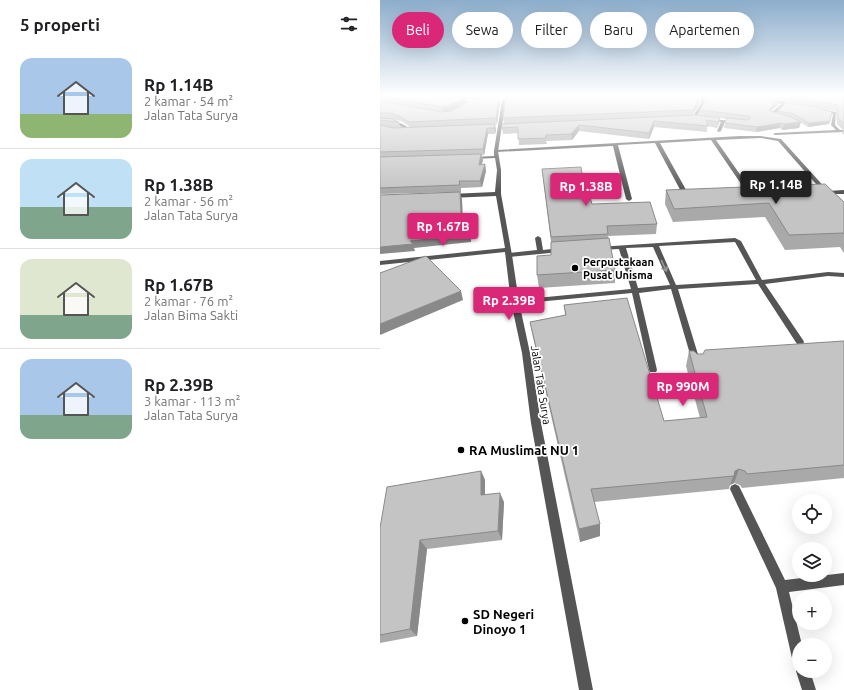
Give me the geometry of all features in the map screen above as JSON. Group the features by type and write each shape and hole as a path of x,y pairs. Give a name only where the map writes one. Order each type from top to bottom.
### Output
{"street":[{"name":"Jalan Tata Surya","path":"500,127 496,154 499,170 498,194 509,252 515,302 526,353 536,423 586,690"},
{"path":"719,131 721,127"},
{"path":"804,128 811,132"},
{"path":"402,130 417,129"},
{"path":"775,134 842,131"},
{"path":"465,158 615,144 760,137 779,140 827,193"},
{"path":"713,139 750,197 759,196"},
{"path":"657,142 686,196 693,199"},
{"path":"615,144 629,199"},
{"path":"819,194 844,192"},
{"path":"444,196 498,194"},
{"path":"538,238 540,251"},
{"path":"594,249 738,241 760,282 800,342"},
{"path":"655,245 674,287 697,365"},
{"path":"622,247 635,291 653,370"},
{"path":"380,263 509,252 571,250"},
{"path":"515,302 674,287 760,282 828,274 844,275"},
{"path":"735,489 782,587 794,638"},
{"path":"782,587 844,579"},
{"path":"805,678 809,690"}],"building":[{"path":"380,127 494,127 487,128 483,149 380,152"},
{"path":"518,127 577,127 571,134 546,135 546,138 518,139"},
{"path":"598,127 651,127 649,133"},
{"path":"481,154 479,165 485,164 480,181 459,181 460,185 380,188 380,157"},
{"path":"581,167 584,185 586,185 592,204 650,202 657,224 607,226 608,234 551,237 542,169"},
{"path":"825,184 844,202 844,233 789,235 769,203 674,209 666,190"},
{"path":"460,192 461,215 470,214 470,235 410,241 413,244 380,247 380,195"},
{"path":"609,238 615,270 537,275 537,256 551,255 551,242"},
{"path":"426,256 461,291 380,324 380,273"},
{"path":"627,298 664,421 707,417 689,351 694,351 697,354 703,354 705,350 844,341 844,465 747,474 745,471 739,469 735,471 734,476 591,489 600,524 579,529 530,322 566,315 564,305"},
{"path":"481,471 481,495 500,493 498,531 420,540 410,629 380,635 380,528 387,487"}],"place":[{"name":"Perpustakaan Pusat Unisma","path":"575,268"},
{"name":"RA Muslimat NU 1","path":"461,450"},
{"name":"SD Negeri Dinoyo 1","path":"465,621"}]}
